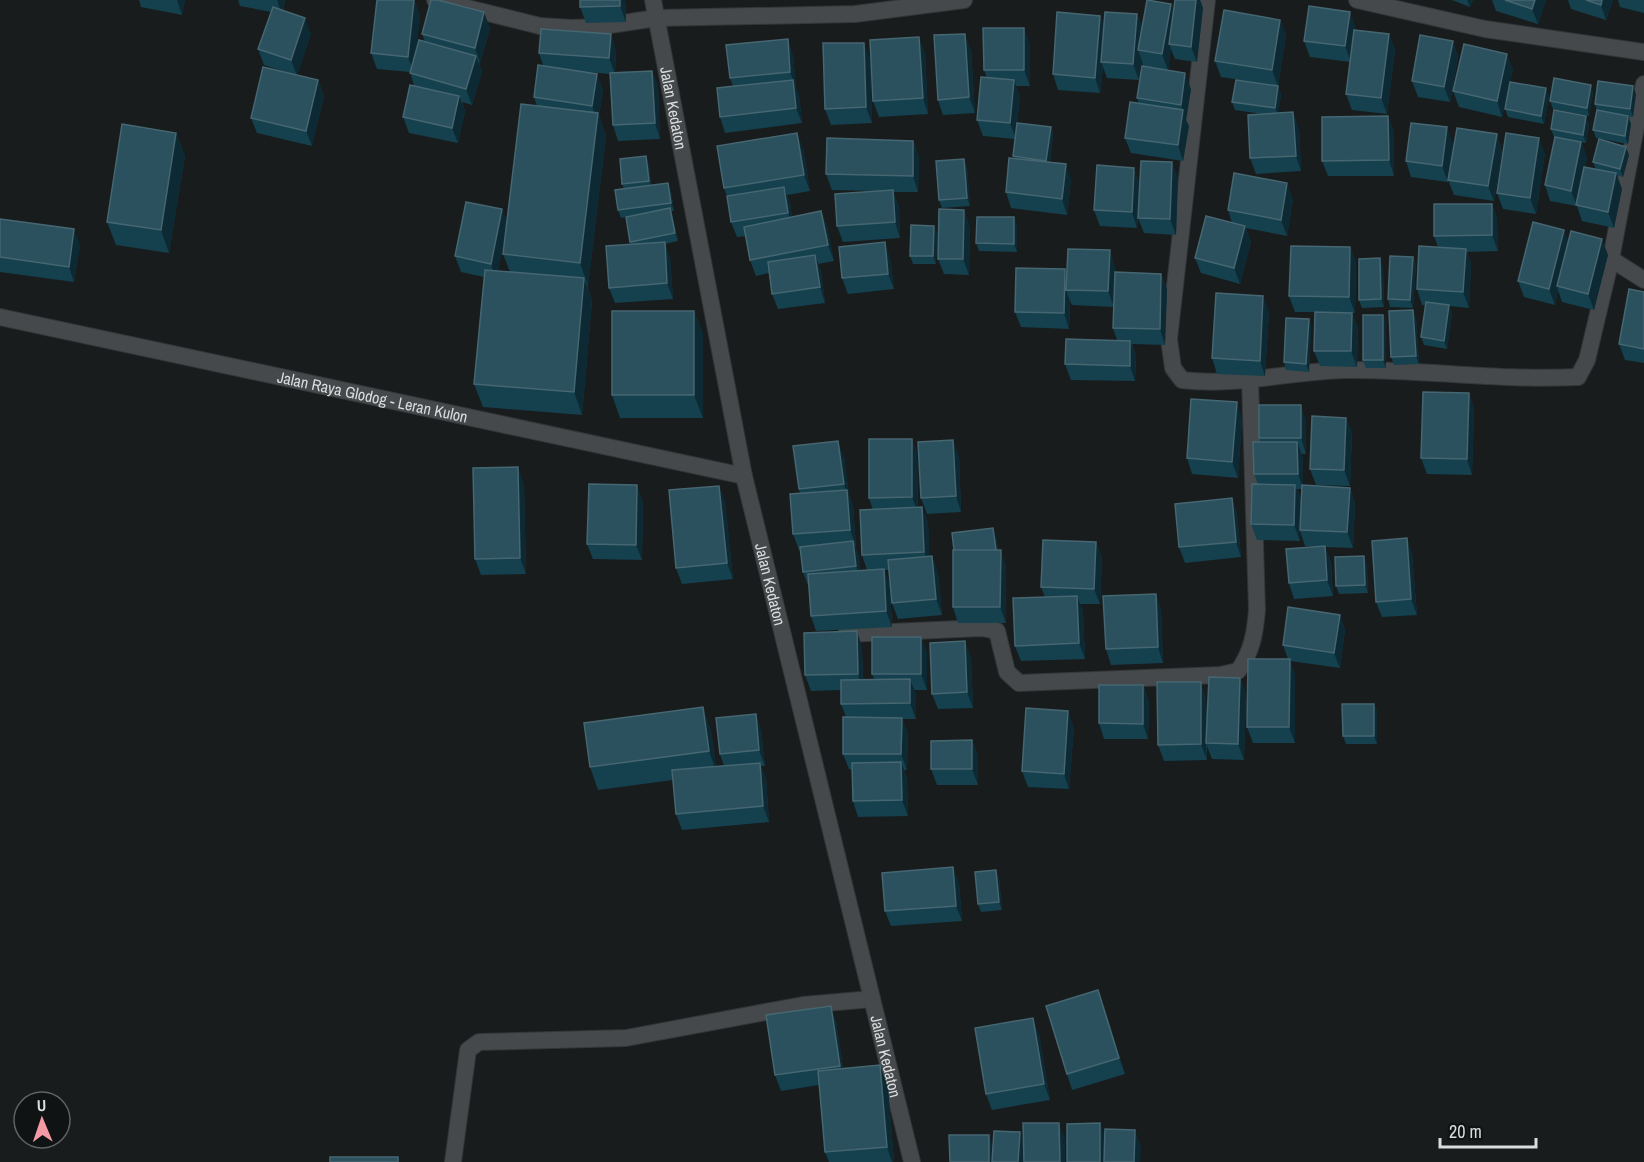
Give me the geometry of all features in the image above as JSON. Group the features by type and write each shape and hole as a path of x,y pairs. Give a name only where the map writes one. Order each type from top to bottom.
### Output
{"street":[{"path":"435,0 540,26 596,27 657,18 855,14 964,0"},
{"name":"Jalan Kedaton","path":"653,0 744,476 912,1162"},
{"path":"1207,0 1169,339 1173,368 1182,380 1210,384 1318,371 1398,370 1530,378 1578,377 1587,360 1611,259 1644,84"},
{"path":"1357,0 1485,29 1644,52"},
{"path":"1611,259 1644,280"},
{"name":"Jalan Raya Glodog - Leran Kulon","path":"0,317 744,476"},
{"path":"846,634 982,628 997,631 1007,672 1019,683 1220,675 1239,671 1248,658 1255,635 1257,610 1250,380"},
{"path":"453,1162 468,1050 479,1042 626,1038 792,1006 872,999"}],"building":[{"path":"377,0 414,0 408,57 371,53"},
{"path":"431,0 484,12 475,48 422,34"},
{"path":"580,0 620,0 620,6 580,7"},
{"path":"1147,0 1171,4 1162,54 1138,50"},
{"path":"1175,0 1196,0 1191,47 1169,44"},
{"path":"1505,0 1535,0 1532,9"},
{"path":"1586,0 1602,0 1601,5"},
{"path":"1309,6 1350,12 1345,46 1304,41"},
{"path":"273,7 305,18 291,60 258,49"},
{"path":"1224,10 1280,20 1272,70 1215,61"},
{"path":"1057,12 1100,16 1095,78 1053,74"},
{"path":"1105,12 1137,14 1133,64 1101,62"},
{"path":"983,28 1024,28 1024,70 984,70"},
{"path":"541,29 611,34 609,58 539,53"},
{"path":"1354,30 1389,34 1381,98 1346,94"},
{"path":"965,34 969,97 938,100 934,35"},
{"path":"1420,35 1453,41 1444,87 1412,81"},
{"path":"919,37 923,98 873,101 870,40"},
{"path":"788,39 790,72 730,78 726,45"},
{"path":"419,40 476,56 466,89 410,73"},
{"path":"823,43 864,43 866,107 825,109"},
{"path":"1464,44 1507,54 1497,101 1453,91"},
{"path":"538,65 597,74 592,106 534,97"},
{"path":"1142,66 1185,73 1181,105 1137,98"},
{"path":"263,67 318,80 306,131 251,118"},
{"path":"652,71 655,123 613,125 610,73"},
{"path":"981,77 1014,80 1010,123 977,120"},
{"path":"1554,78 1591,85 1587,108 1550,101"},
{"path":"793,80 796,108 720,117 717,88"},
{"path":"1236,80 1278,86 1275,108 1232,102"},
{"path":"1598,81 1633,86 1630,109 1595,104"},
{"path":"1510,82 1546,88 1541,116 1505,109"},
{"path":"410,85 459,96 452,128 403,117"},
{"path":"1130,102 1183,110 1178,145 1125,138"},
{"path":"521,104 598,113 580,263 503,254"},
{"path":"1554,110 1586,116 1583,135 1551,129"},
{"path":"1597,110 1628,116 1625,136 1593,130"},
{"path":"1293,112 1296,156 1250,158 1248,115"},
{"path":"1388,116 1389,160 1322,161 1322,117"},
{"path":"1017,123 1051,127 1046,161 1013,156"},
{"path":"1411,123 1447,127 1442,166 1406,161"},
{"path":"122,124 176,133 161,230 107,222"},
{"path":"1457,128 1497,134 1488,186 1448,180"},
{"path":"797,133 804,175 724,188 717,146"},
{"path":"1506,133 1539,138 1530,198 1497,193"},
{"path":"1555,137 1581,142 1571,191 1545,185"},
{"path":"827,138 913,141 913,176 826,174"},
{"path":"1599,139 1626,147 1620,169 1593,162"},
{"path":"646,156 649,181 622,184 620,159"},
{"path":"1009,158 1066,164 1062,199 1006,192"},
{"path":"964,159 967,198 939,200 936,161"},
{"path":"1141,161 1172,162 1170,219 1138,218"},
{"path":"1097,165 1134,168 1132,212 1094,210"},
{"path":"1584,167 1616,173 1608,212 1576,205"},
{"path":"1234,173 1287,183 1281,220 1228,210"},
{"path":"668,183 671,203 618,210 615,190"},
{"path":"784,187 788,213 731,222 727,196"},
{"path":"893,190 895,222 837,226 835,194"},
{"path":"466,202 502,209 491,264 455,256"},
{"path":"1434,204 1492,204 1492,235 1434,236"},
{"path":"670,208 675,233 630,242 626,217"},
{"path":"939,209 964,210 963,259 938,259"},
{"path":"821,211 828,245 750,260 744,227"},
{"path":"1206,216 1245,226 1234,268 1195,258"},
{"path":"977,217 1014,217 1014,244 976,243"},
{"path":"0,219 74,229 69,267 0,257"},
{"path":"1533,222 1564,230 1549,289 1518,281"},
{"path":"911,225 934,226 933,256 910,256"},
{"path":"1571,231 1602,239 1588,294 1557,286"},
{"path":"665,242 667,283 609,288 606,246"},
{"path":"885,242 888,274 842,278 839,247"},
{"path":"1291,246 1350,247 1349,297 1289,296"},
{"path":"1419,246 1466,249 1463,292 1417,289"},
{"path":"1068,249 1110,250 1108,291 1066,290"},
{"path":"815,255 820,287 772,294 768,262"},
{"path":"1390,256 1413,257 1410,300 1388,299"},
{"path":"1380,258 1381,299 1359,300 1359,259"},
{"path":"1016,268 1065,269 1064,313 1015,312"},
{"path":"485,270 584,278 574,392 474,384"},
{"path":"1115,272 1161,274 1160,329 1113,328"},
{"path":"1629,289 1644,292 1644,349 1619,344"},
{"path":"1216,293 1263,296 1260,361 1212,358"},
{"path":"1426,302 1449,305 1444,341 1421,337"},
{"path":"1413,310 1416,356 1391,357 1389,311"},
{"path":"612,311 694,311 694,395 612,395"},
{"path":"1315,312 1352,313 1351,351 1314,351"},
{"path":"1363,315 1383,315 1383,360 1363,360"},
{"path":"1286,318 1309,319 1306,364 1284,362"},
{"path":"1066,339 1130,341 1130,366 1065,364"},
{"path":"1423,392 1469,393 1467,459 1421,458"},
{"path":"1191,399 1237,402 1232,462 1187,458"},
{"path":"1259,405 1301,405 1301,438 1259,438"},
{"path":"1312,416 1346,418 1344,470 1310,469"},
{"path":"869,439 912,439 912,497 869,498"},
{"path":"953,440 956,496 921,498 918,442"},
{"path":"838,441 844,484 799,489 793,446"},
{"path":"1253,442 1297,442 1298,474 1254,474"},
{"path":"518,467 520,558 475,559 473,468"},
{"path":"589,484 637,485 636,545 587,544"},
{"path":"1252,484 1295,485 1294,525 1251,524"},
{"path":"1302,485 1350,488 1347,532 1300,530"},
{"path":"719,486 727,563 676,568 669,490"},
{"path":"847,490 850,530 793,534 790,494"},
{"path":"1232,498 1236,542 1179,547 1175,504"},
{"path":"922,507 924,552 862,555 860,510"},
{"path":"993,528 996,550 954,550 952,533"},
{"path":"1407,538 1411,599 1376,602 1372,541"},
{"path":"1043,540 1096,542 1094,589 1041,587"},
{"path":"853,541 856,566 803,572 800,547"},
{"path":"1325,546 1327,580 1289,583 1286,549"},
{"path":"953,550 1001,550 1000,607 953,607"},
{"path":"932,556 936,599 892,603 888,560"},
{"path":"1364,556 1365,585 1336,586 1335,557"},
{"path":"884,569 886,611 811,616 808,574"},
{"path":"1156,594 1158,647 1106,649 1103,596"},
{"path":"1077,596 1079,643 1015,646 1013,598"},
{"path":"1288,607 1340,615 1334,653 1283,645"},
{"path":"857,631 858,674 805,675 804,633"},
{"path":"872,637 921,637 921,674 872,674"},
{"path":"965,641 967,692 932,694 930,643"},
{"path":"1248,659 1290,659 1289,727 1247,727"},
{"path":"1209,677 1240,678 1238,744 1206,743"},
{"path":"910,679 910,703 841,704 841,680"},
{"path":"1157,682 1201,682 1201,744 1158,745"},
{"path":"1099,685 1143,685 1143,724 1099,723"},
{"path":"1342,704 1374,704 1374,736 1343,736"},
{"path":"703,707 709,751 590,767 584,723"},
{"path":"1026,708 1068,711 1064,774 1022,771"},
{"path":"756,714 759,750 720,754 716,718"},
{"path":"843,717 902,718 901,754 843,754"},
{"path":"972,740 972,769 931,769 931,741"},
{"path":"901,762 902,800 853,801 852,763"},
{"path":"760,763 763,806 676,814 672,770"},
{"path":"953,867 956,906 885,911 882,873"},
{"path":"996,870 999,902 978,904 975,872"},
{"path":"1098,990 1119,1058 1067,1074 1046,1006"},
{"path":"831,1006 840,1066 775,1075 766,1015"},
{"path":"1033,1018 1044,1084 986,1094 975,1028"},
{"path":"880,1065 887,1147 825,1152 818,1071"},
{"path":"1023,1123 1059,1123 1060,1162 1024,1162"},
{"path":"1100,1123 1100,1162 1067,1162 1067,1124"},
{"path":"1105,1129 1135,1130 1134,1162 1104,1162"},
{"path":"994,1131 1020,1132 1018,1162 992,1162"},
{"path":"949,1135 989,1135 989,1162 950,1162"},
{"path":"330,1157 398,1157 398,1162 330,1162"}]}
